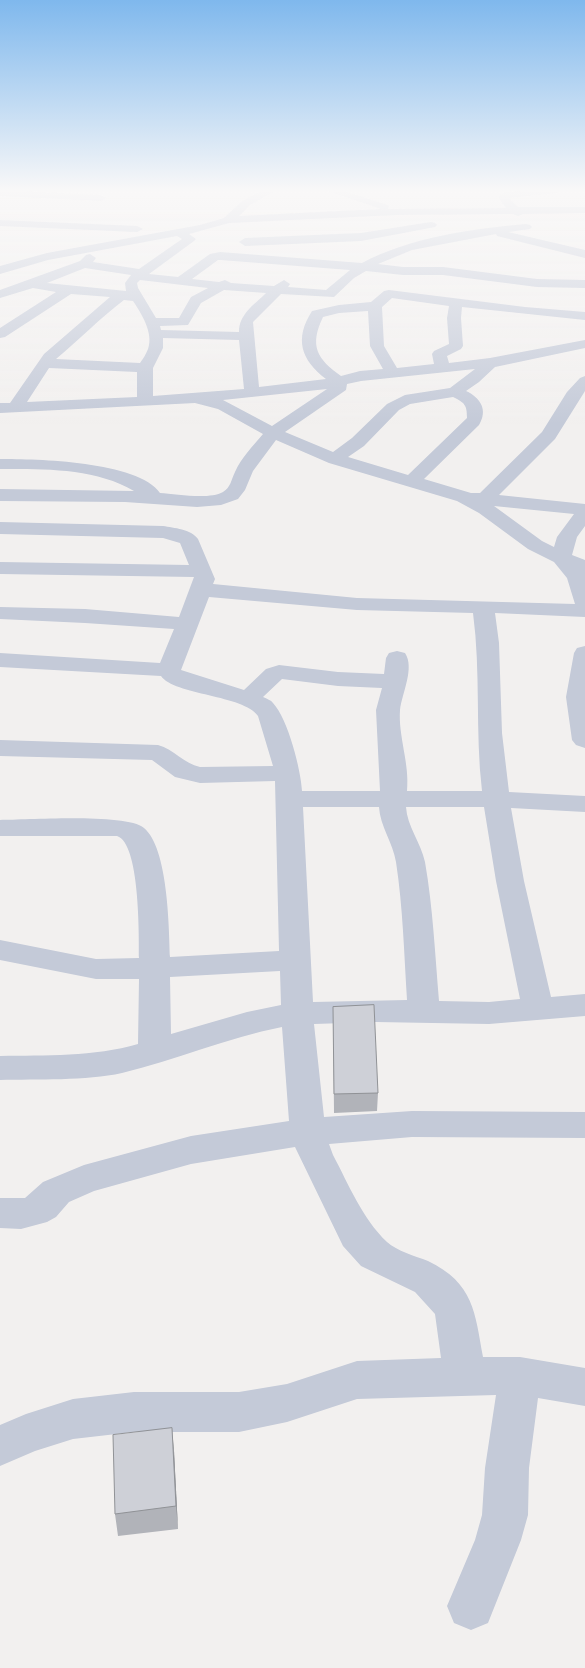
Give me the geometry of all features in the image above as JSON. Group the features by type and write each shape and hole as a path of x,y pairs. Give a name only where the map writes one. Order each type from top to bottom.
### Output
{"street":[{"path":"0,294 74,268"},
{"path":"106,268 221,286 329,294 349,275 364,268"},
{"path":"145,400 145,368 156,348 154,328 130,296 131,283 149,268"},
{"path":"180,281 199,268"},
{"path":"154,328 183,322 196,300 251,268"},
{"path":"252,392 246,322 276,291 305,268"},
{"path":"374,268 403,271 443,271 537,283 585,284"},
{"path":"1,530 13,515 9,495 156,497 198,501 221,499 231,495 239,486 244,471 251,460 273,433 337,391 340,387 339,382 314,361 310,352 309,330 317,314 325,311 375,306 420,271"},
{"path":"406,281 577,297"},
{"path":"32,284 68,290 130,296"},
{"path":"0,334 68,290"},
{"path":"389,294 525,311 585,316"},
{"path":"8,408 47,363 49,357 99,312 130,296"},
{"path":"443,369 439,354 456,346 457,342 454,325 456,302"},
{"path":"375,306 377,346 393,373"},
{"path":"525,311 546,353"},
{"path":"154,328 246,336"},
{"path":"8,408 187,399 252,392 339,382 360,376 490,363 585,344"},
{"path":"47,363 145,368"},
{"path":"335,458 358,442 393,407 404,400 455,392 474,379 490,363"},
{"path":"486,498 549,435 573,395 585,381"},
{"path":"412,481 471,425 475,418 475,406 470,398 455,392"},
{"path":"187,399 223,405 273,433 335,458 464,497 486,509 535,545 585,567"},
{"path":"0,464 57,466 114,475 137,484 156,497"},
{"path":"464,497 583,508 567,537 562,558"},
{"path":"1,530 105,530 175,534 188,539 202,580 188,624 169,670"},
{"path":"562,558 574,570 585,603"},
{"path":"0,568 86,568 147,572 202,580 244,592 355,604 437,608 526,606 585,611"},
{"path":"483,607 488,630 490,749 511,887 538,1009"},
{"path":"0,612 188,624"},
{"path":"585,653 578,697 585,740"},
{"path":"0,660 169,670"},
{"path":"169,670 172,675 183,680 248,699 264,708 270,716 288,773 297,1013 308,1132 315,1155 356,1235 375,1255 429,1280 454,1307 465,1376"},
{"path":"248,699 274,674 279,672 338,679 396,670 388,710 394,786 393,816 410,859 415,895 424,1011"},
{"path":"0,748 158,753 184,772 200,775 288,773"},
{"path":"290,800 497,800 585,804"},
{"path":"0,828 117,828 131,831 139,838 147,863 154,933 154,1052"},
{"path":"0,950 96,969 154,968 295,960"},
{"path":"0,1068 120,1062 247,1023 297,1013 424,1011 489,1013 585,1005"},
{"path":"0,1214 21,1214 34,1211 43,1206 56,1192 84,1179 182,1152 308,1132 412,1124 585,1125"},
{"path":"471,1606 498,1540 505,1515 507,1468 520,1376"},
{"path":"0,1446 26,1434 72,1419 134,1412 239,1412 287,1403 357,1380 409,1377 520,1376 585,1387"}],"building":[{"path":"374,1005 378,1093 334,1094 333,1007"},
{"path":"172,1428 176,1506 115,1514 113,1435"}]}
